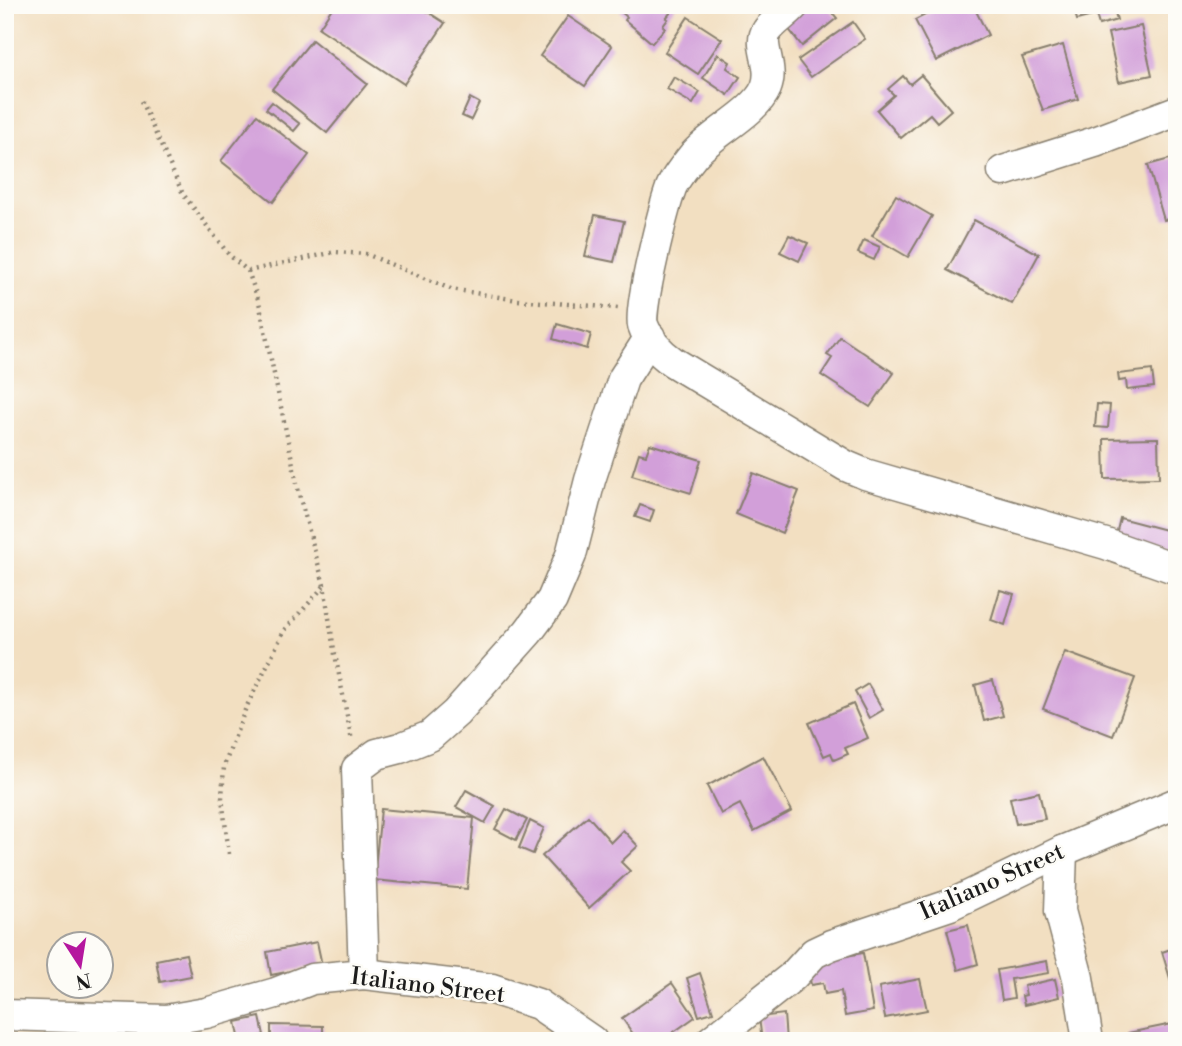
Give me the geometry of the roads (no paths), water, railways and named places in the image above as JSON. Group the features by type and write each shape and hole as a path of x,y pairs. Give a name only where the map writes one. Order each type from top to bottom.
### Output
{"street":[{"path":"364,974 357,769 377,754 430,736 528,632 552,600 571,555 590,480 623,379 647,323 659,232 672,186 693,156 715,134 750,109 766,89 770,68 763,41 767,30 794,5"},
{"path":"1003,171 1095,142 1177,111"},
{"path":"647,323 655,347 663,355 846,466 893,484 1106,544 1177,569"},
{"name":"Italiano Street","path":"711,1041 793,976 814,953 950,905 1062,851 1177,803"},
{"path":"1062,851 1060,911 1078,978 1088,1041"},
{"name":"Italiano Street","path":"5,1015 83,1029 166,1020 206,1013 276,993 312,979 364,974 492,989 538,1004 592,1041"}]}
